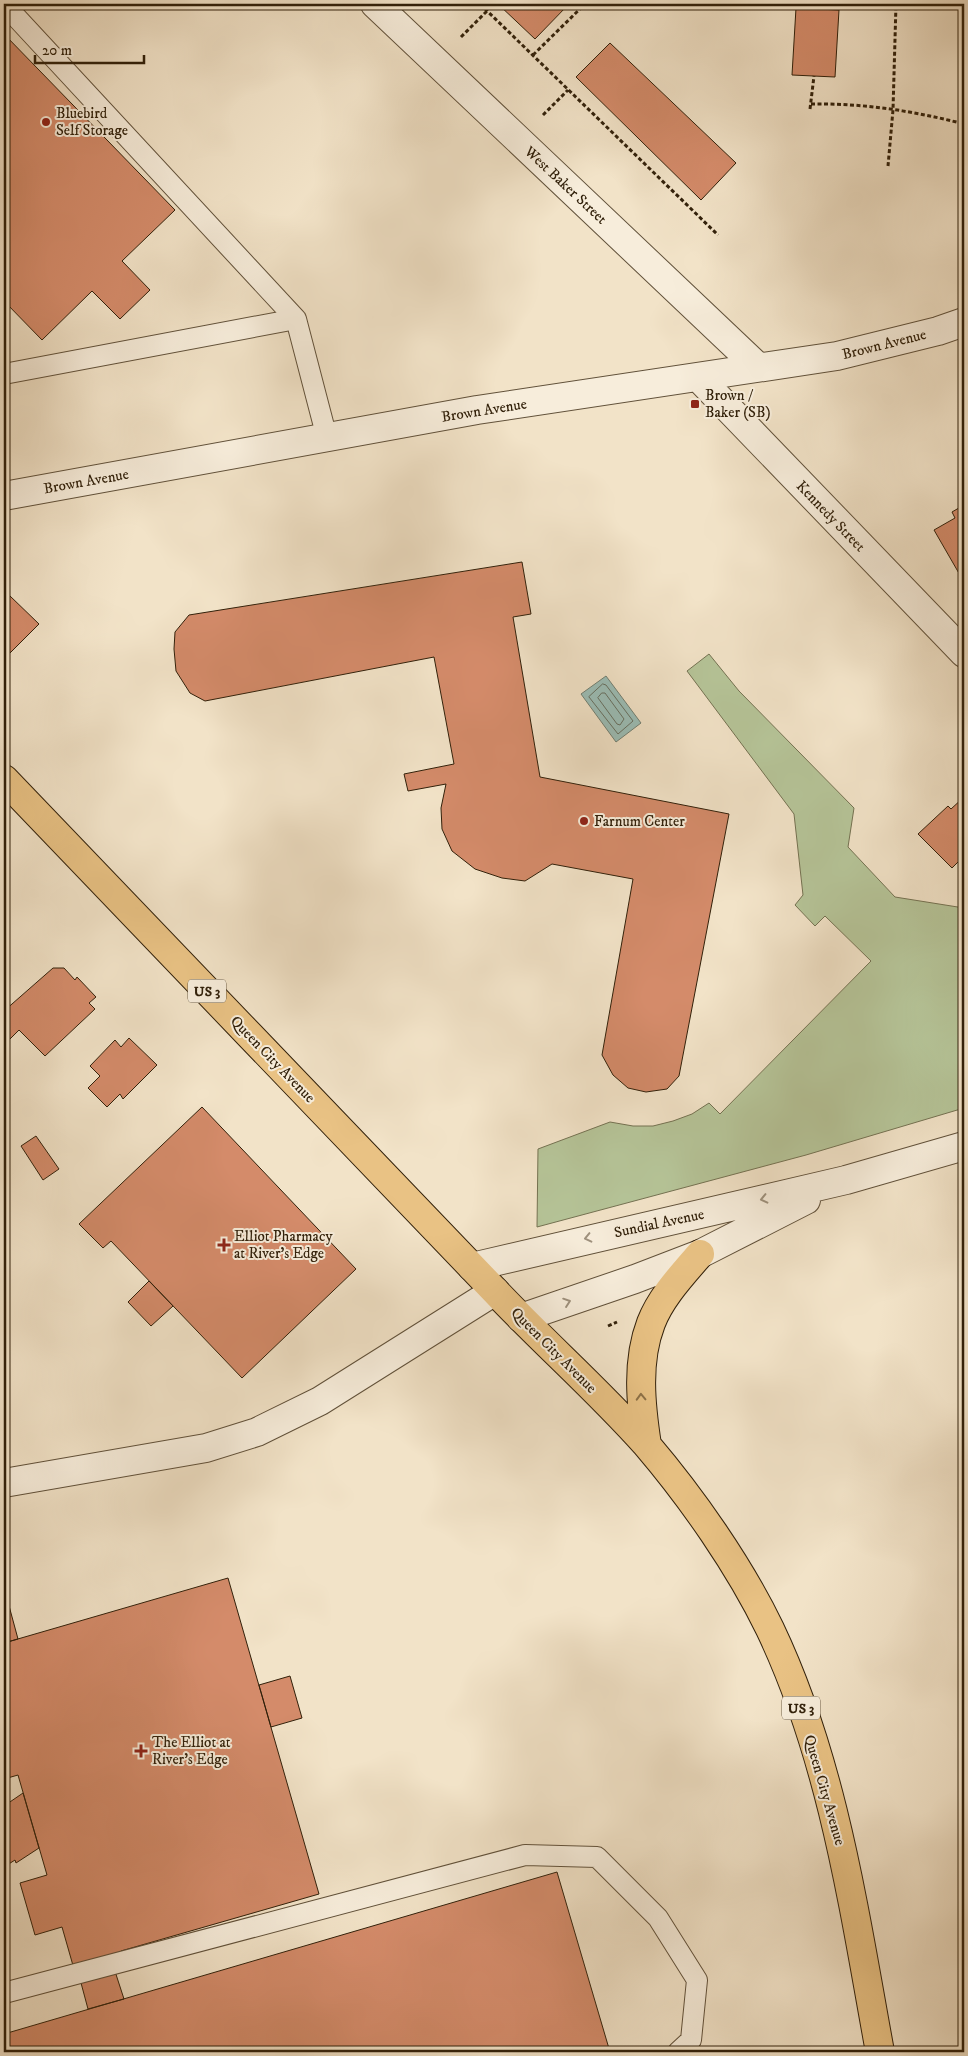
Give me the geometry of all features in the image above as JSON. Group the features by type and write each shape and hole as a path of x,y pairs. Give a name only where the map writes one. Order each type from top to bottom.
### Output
{"main road":[{"name":"Queen City Avenue","path":"4,779 521,1318 597,1393 647,1446 687,1497 732,1563 769,1629 795,1690 820,1765 845,1863 880,2052"},
{"path":"647,1446 640,1396 643,1359 651,1324 677,1281 700,1254"}],"street":[{"name":"West Baker Street","path":"375,4 758,367"},
{"name":"Brown Avenue","path":"4,496 477,410 837,356 938,331 964,322"},
{"name":"Kennedy Street","path":"699,378 964,653"},
{"name":"Sundial Avenue","path":"472,1267 846,1180 964,1146"},
{"name":"Sundial Avenue","path":"521,1318 635,1279 700,1254 846,1180"},
{"path":"4,1483 206,1448 257,1432 320,1401 495,1291"}],"lane":[{"path":"4,4 296,319 327,438"},
{"path":"4,374 296,319"},
{"path":"4,1994 525,1855 597,1856 658,1918 697,1980 691,2040 678,2052"}],"path":[{"path":"480,4 718,235"},
{"path":"533,55 586,4"},
{"path":"817,4 817,9"},
{"path":"888,166 894,110 896,4"},
{"path":"461,37 487,11"},
{"path":"814,76 810,106 915,112 964,124"},
{"path":"544,115 568,90"}],"green space":[{"path":"709,654 739,691 854,808 848,847 895,897 964,908 964,1108 806,1155 537,1227 538,1149 610,1122 633,1126 653,1126 692,1114 709,1103 720,1114 871,961 825,916 815,926 795,905 803,895 794,814 687,671"}],"water":[{"path":"606,676 641,723 616,742 581,694"}],"building":[{"path":"498,4 564,4 567,6 535,39"},
{"path":"796,8 839,10 835,77 792,75"},
{"path":"961,12 964,12 964,79 962,79"},
{"name":"Bluebird Self Storage","path":"4,34 175,210 122,261 150,290 120,319 92,291 42,340 4,301"},
{"path":"610,43 736,163 701,200 576,77"},
{"path":"964,505 964,582 934,530 955,518 952,512"},
{"path":"4,560 9,595 39,624 4,659"},
{"name":"Farnum Center","path":"522,562 531,614 513,617 540,777 729,814 679,1076 667,1089 646,1092 628,1088 613,1075 602,1055 633,879 552,864 525,881 502,878 475,869 452,851 442,829 441,808 446,784 408,791 404,774 454,764 434,657 205,701 190,693 176,671 175,632 189,615"},
{"path":"964,797 964,856 952,868 918,834 948,806 951,809"},
{"path":"53,968 64,968 75,980 77,977 96,997 89,1003 95,1009 45,1056 19,1030 8,1041 4,1037 4,1011"},
{"path":"129,1038 157,1065 123,1099 120,1094 107,1107 88,1088 100,1076 90,1066 115,1040 121,1047"},
{"name":"Elliot Pharmacy at River's Edge","path":"202,1107 356,1269 242,1378 111,1241 103,1248 79,1224"},
{"path":"36,1136 59,1169 43,1180 21,1146"},
{"path":"149,1281 173,1306 151,1326 128,1302"},
{"name":"The Elliot at River's Edge","path":"228,1578 319,1894 121,1951 122,1955 74,1969 62,1927 35,1935 20,1883 47,1875 18,1775 4,1779 4,1643"},
{"path":"4,1592 18,1639 4,1643"},
{"path":"290,1676 302,1718 271,1727 259,1685"},
{"path":"23,1793 39,1848 16,1863 15,1860 4,1867 4,1806"},
{"path":"557,1872 610,2052 4,2052 4,2034"},
{"path":"111,1959 124,1999 88,2009 77,1968"}],"place":[{"name":"Bluebird Self Storage","path":"46,122"},
{"name":"Brown / Baker (SB)","path":"695,404"},
{"name":"Farnum Center","path":"584,821"},
{"name":"Elliot Pharmacy at River's Edge","path":"224,1245"},
{"name":"The Elliot at River's Edge","path":"141,1751"}]}
